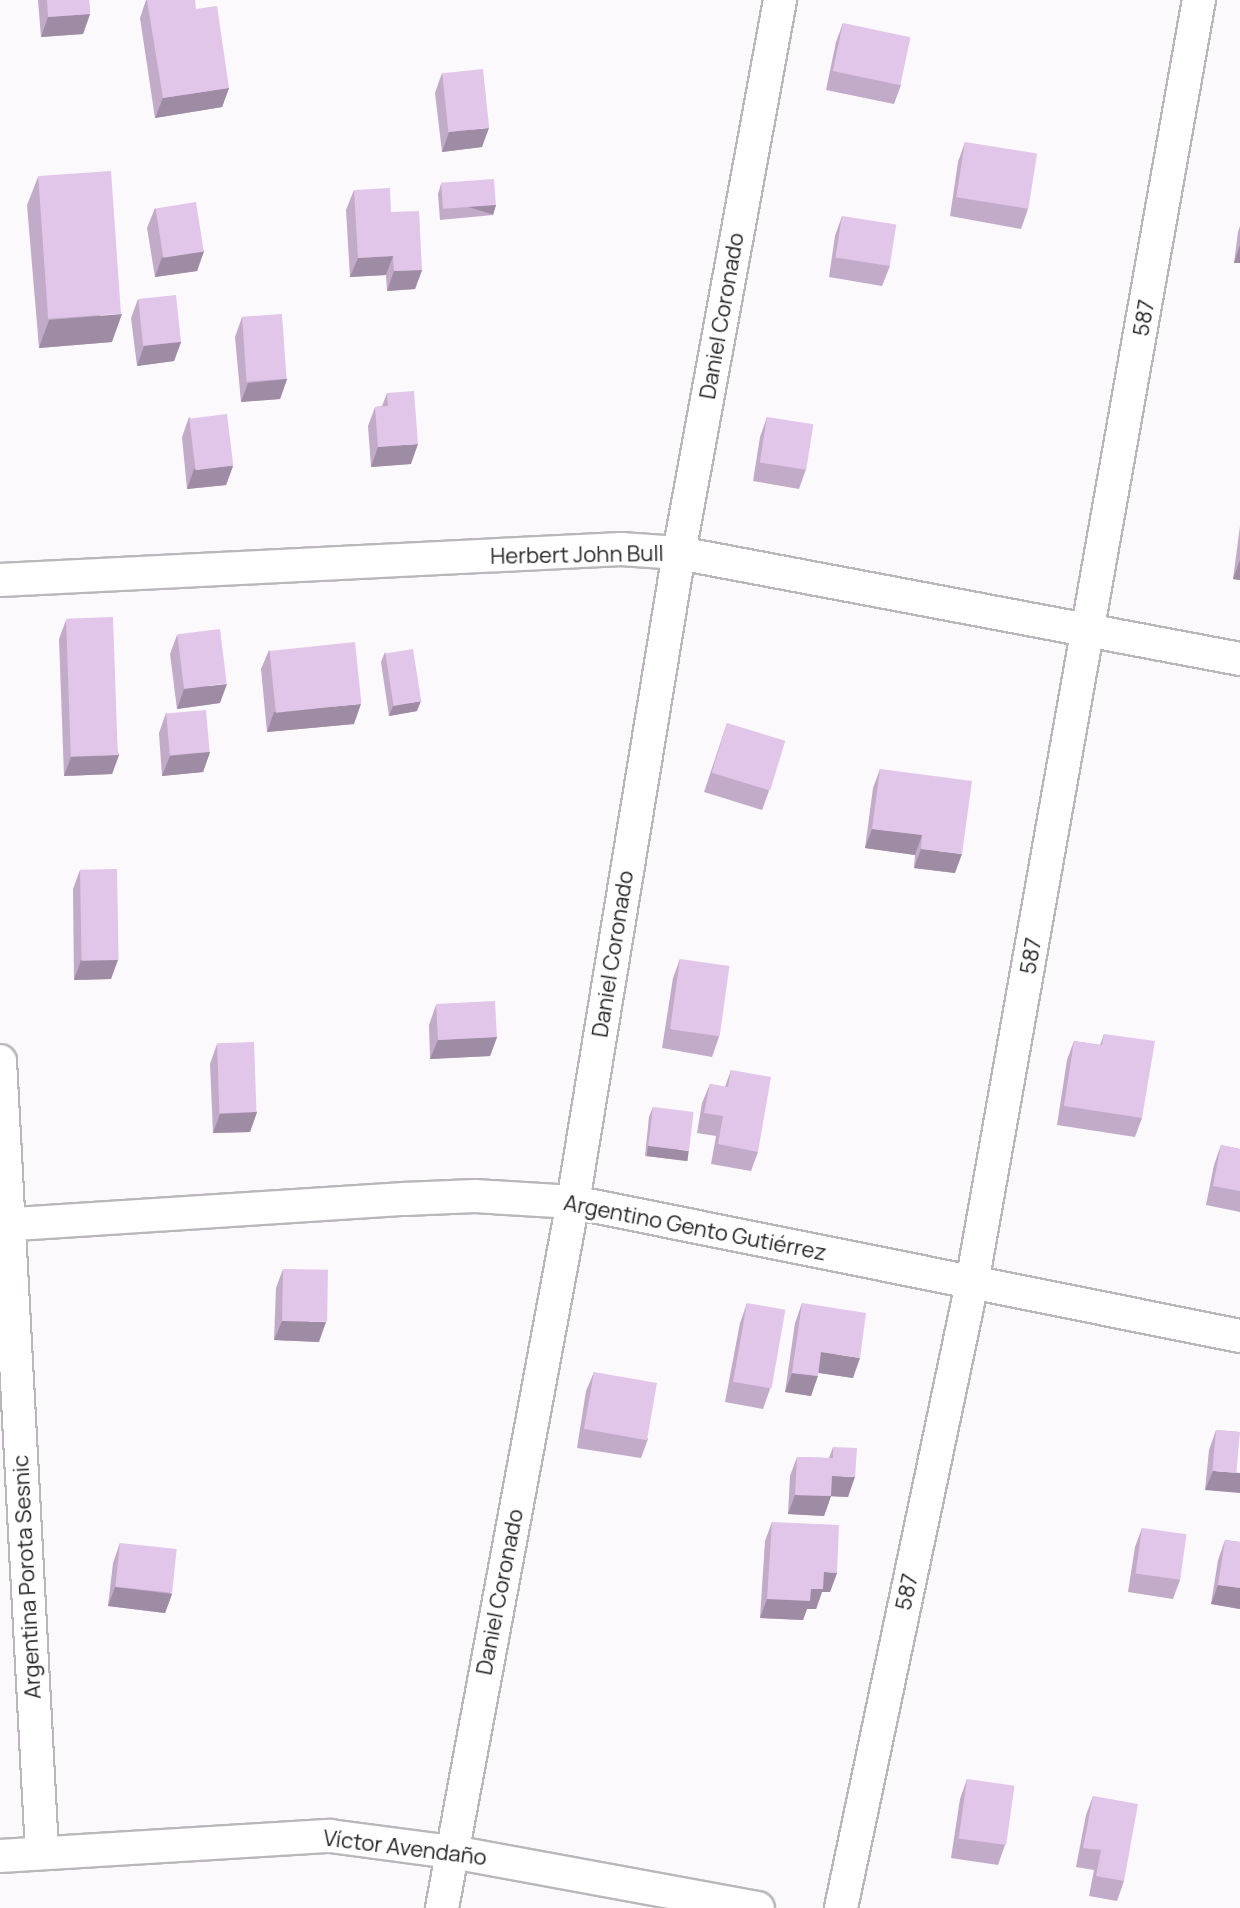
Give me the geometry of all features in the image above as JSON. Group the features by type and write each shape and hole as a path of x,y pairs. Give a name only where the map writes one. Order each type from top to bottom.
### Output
{"street":[{"name":"Daniel Coronado","path":"442,1908 573,1202 679,553 780,0"},
{"name":"587","path":"841,1908 972,1283 1090,631 1199,0"},
{"name":"Herbert John Bull","path":"0,580 621,549 679,553 1240,659"},
{"name":"Argentina Porota Sesnic","path":"0,1061 4,1225 42,1853"},
{"name":"Argentino Gento Gutiérrez","path":"4,1225 432,1197 573,1202 1240,1336"},
{"name":"Víctor Avendaño","path":"0,1856 330,1836 452,1852 758,1908"}],"building":[{"path":"47,0 89,0 90,14 48,17"},
{"path":"147,0 195,0 196,9 217,6 229,88 163,98"},
{"path":"843,23 910,37 900,85 833,71"},
{"path":"483,69 489,128 448,132 442,73"},
{"path":"965,142 1037,153 1028,209 956,197"},
{"path":"111,171 121,314 48,319 38,176"},
{"path":"494,179 496,205 443,209 441,183"},
{"path":"390,188 391,212 419,211 422,270 394,271 393,256 358,258 354,190"},
{"path":"196,202 204,251 163,258 156,208"},
{"path":"842,216 896,225 890,266 835,257"},
{"path":"176,295 181,342 143,346 138,299"},
{"path":"282,314 287,379 247,382 242,317"},
{"path":"414,391 418,444 378,447 375,407 388,406 387,393"},
{"path":"227,414 233,466 196,470 189,419"},
{"path":"767,417 813,424 806,470 760,462"},
{"path":"113,617 118,755 71,757 66,619"},
{"path":"220,629 227,684 184,689 177,634"},
{"path":"355,642 361,704 276,713 269,651"},
{"path":"413,649 421,701 394,706 385,653"},
{"path":"206,710 210,752 170,755 166,713"},
{"path":"727,723 785,741 770,791 712,773"},
{"path":"880,769 972,781 962,854 921,849 922,835 872,829"},
{"path":"117,869 119,960 82,961 80,870"},
{"path":"680,959 730,966 720,1036 670,1029"},
{"path":"495,1001 497,1037 438,1040 436,1004"},
{"path":"1104,1034 1155,1041 1142,1118 1064,1106 1074,1041 1102,1045"},
{"path":"254,1042 256,1112 219,1113 217,1043"},
{"path":"731,1070 771,1077 758,1152 718,1144 723,1116 704,1113 710,1084 728,1087"},
{"path":"653,1107 694,1112 689,1151 648,1146"},
{"path":"1221,1145 1240,1149 1240,1191 1213,1186"},
{"path":"283,1269 328,1270 327,1322 282,1321"},
{"path":"747,1303 785,1310 772,1389 733,1382"},
{"path":"802,1303 866,1313 860,1358 821,1352 818,1376 792,1373"},
{"path":"594,1372 657,1383 647,1440 584,1429"},
{"path":"1216,1430 1240,1432 1236,1473 1212,1471"},
{"path":"833,1447 857,1448 855,1477 832,1476 831,1496 795,1495 797,1457 833,1458"},
{"path":"772,1522 839,1525 837,1573 824,1572 823,1589 811,1589 810,1601 767,1599"},
{"path":"1142,1528 1187,1534 1180,1580 1136,1574"},
{"path":"1225,1540 1240,1542 1240,1588 1218,1585"},
{"path":"120,1543 177,1549 172,1593 115,1587"},
{"path":"967,1779 1015,1786 1006,1845 959,1838"},
{"path":"1093,1796 1138,1804 1124,1881 1096,1876 1101,1850 1083,1848"}]}
